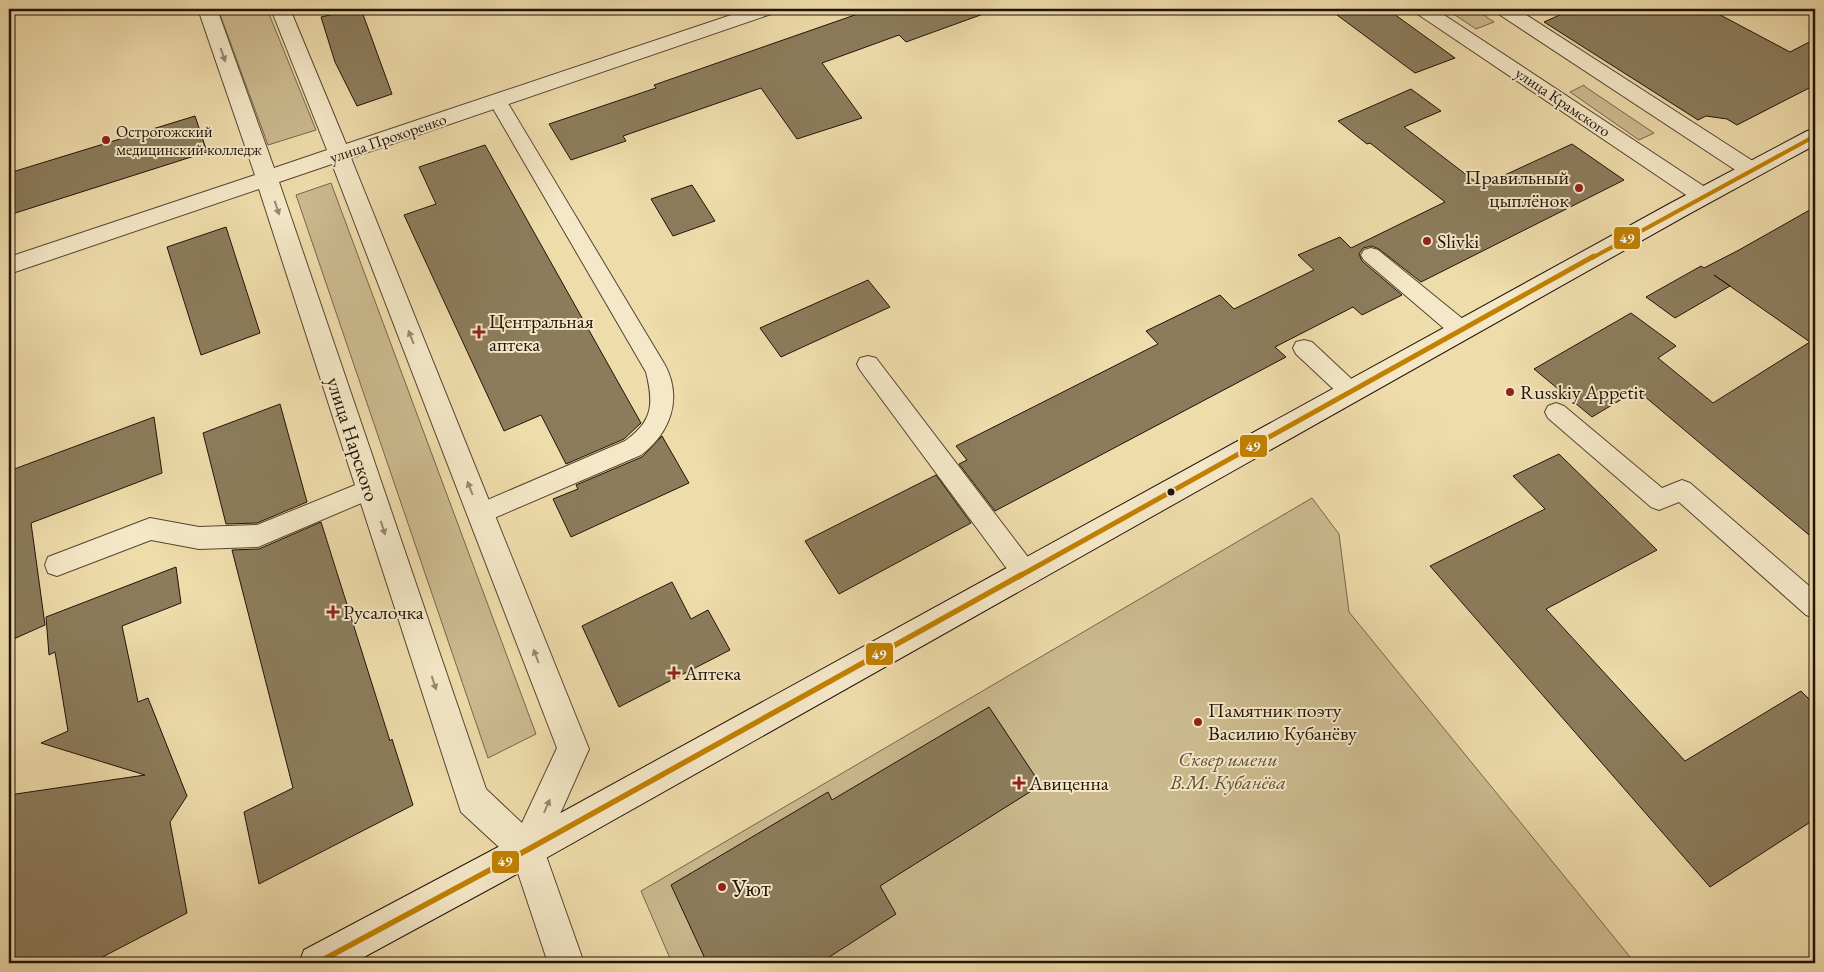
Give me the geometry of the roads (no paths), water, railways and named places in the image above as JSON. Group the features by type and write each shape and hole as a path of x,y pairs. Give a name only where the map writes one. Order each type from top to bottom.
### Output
{"street":[{"name":"улица Нарского","path":"207,9 267,179 473,800 527,850 566,963"},
{"path":"280,9 573,749 527,850"},
{"name":"улица Прохоренко","path":"9,266 767,9"},
{"name":"улица Крамского","path":"1423,9 1703,196"},
{"path":"1504,9 1751,170"},
{"path":"317,963 527,850 1461,330 1815,136"}],"lane":[{"path":"480,514 633,448 646,440 654,430 662,410 663,390 658,371 497,100"},
{"path":"1371,255 1461,330"},
{"path":"1304,348 1351,392"},
{"path":"868,364 1025,573"},
{"path":"1556,412 1659,500 1682,490 1815,606"},
{"path":"57,565 150,529 199,538 258,536 370,489"}],"place":[{"name":"Острогожский медицинский колледж","path":"106,140"},
{"name":"Правильный цыплёнок","path":"1579,188"},
{"name":"Slivki","path":"1427,241"},
{"name":"Центральная аптека","path":"479,332"},
{"name":"Russkiy Appetit","path":"1510,392"},
{"name":"Русалочка","path":"333,612"},
{"name":"Аптека","path":"674,673"},
{"name":"Памятник поэту Василию Кубанёву","path":"1198,722"},
{"name":"Авиценна","path":"1019,783"},
{"name":"Уют","path":"722,887"}],"park label":[{"name":"Сквер имени В.М. Кубанёва","path":"1228,770"}]}
